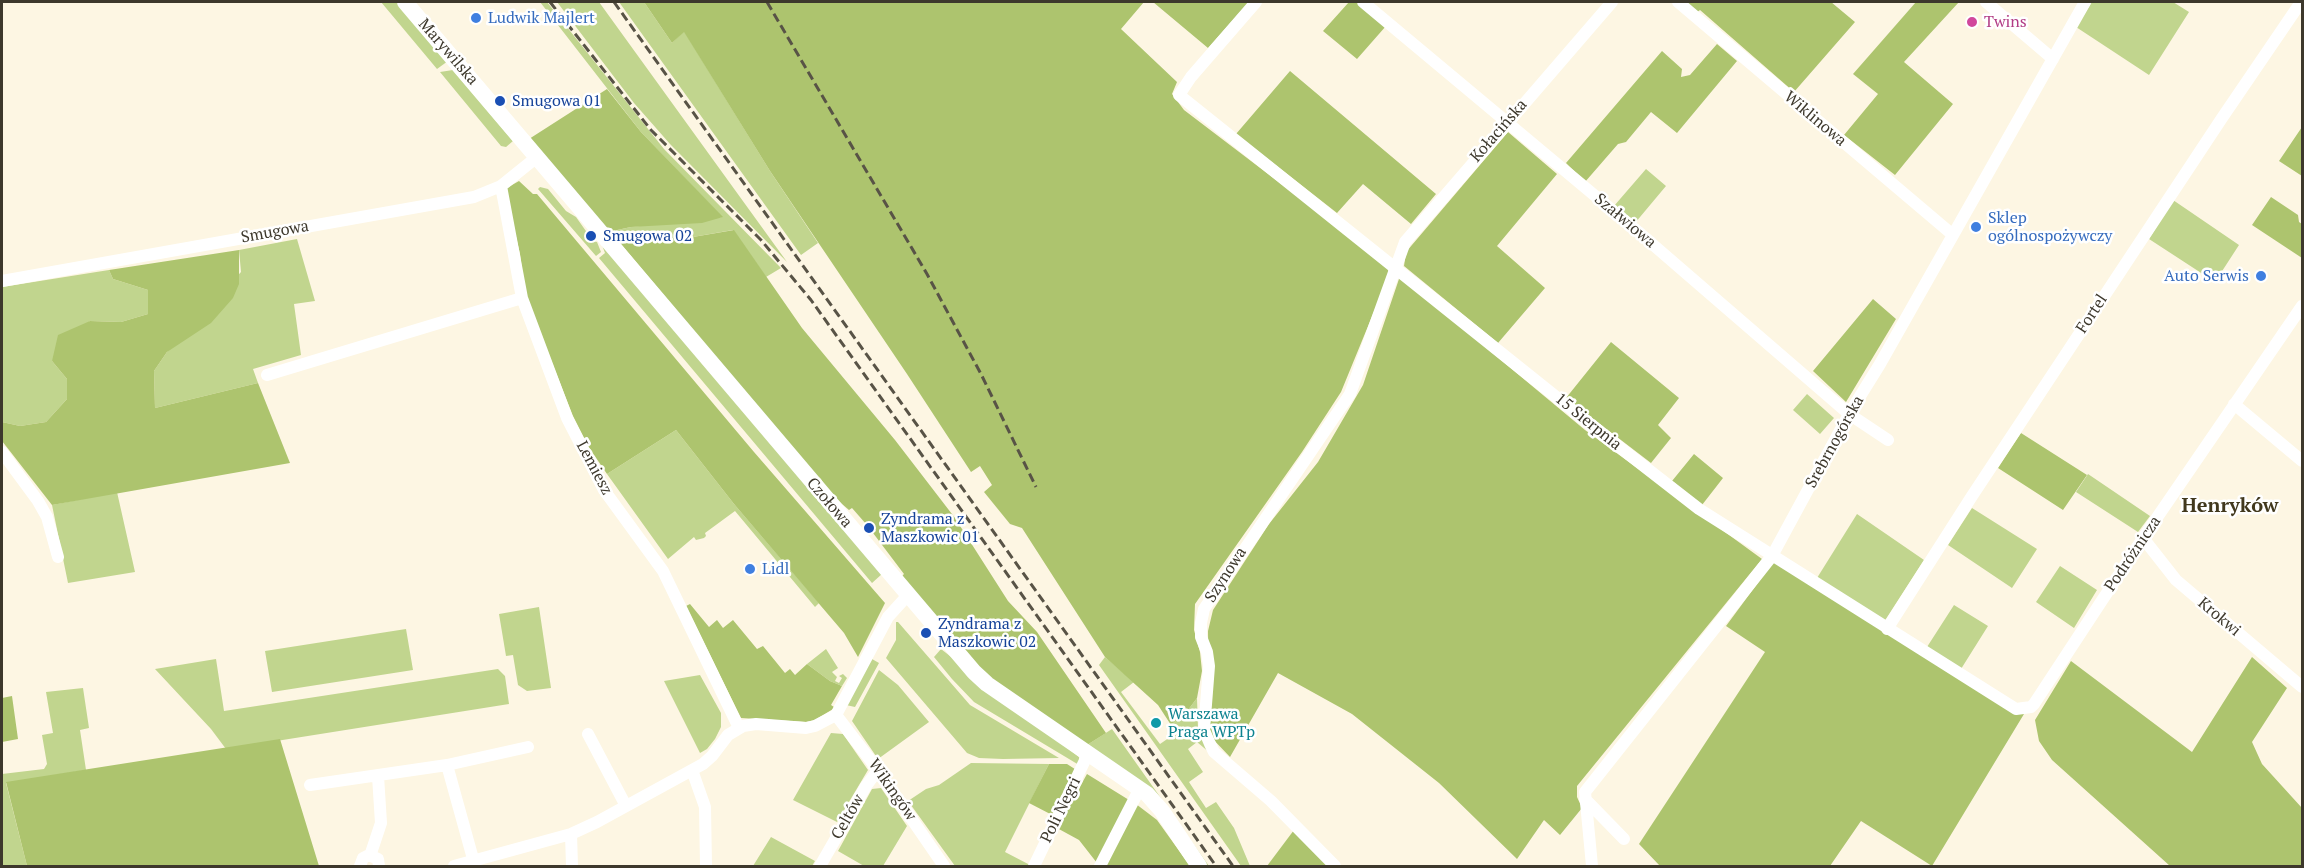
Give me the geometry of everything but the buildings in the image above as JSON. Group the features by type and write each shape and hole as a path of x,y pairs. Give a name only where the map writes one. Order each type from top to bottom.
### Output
{"street":[{"name":"Marywilska","path":"405,2 537,157"},
{"name":"15 Sierpnia","path":"1256,2 1191,77 1179,95 1690,502 2009,706 2024,709"},
{"name":"Szałwiowa","path":"1363,2 1849,414 1888,440"},
{"name":"Kołacińska","path":"1396,267 1406,240 1612,2"},
{"name":"Wiklinowa","path":"1678,2 1953,235"},
{"path":"1986,2 2053,59"},
{"name":"Srebrnogórska","path":"1586,799 1585,792 1772,556 1849,414 2085,2"},
{"name":"Fortel","path":"1887,629 1977,488 2301,2"},
{"name":"Smugowa","path":"2,281 474,197 501,186 537,157"},
{"name":"Czołowa","path":"537,157 981,679 1140,788 1162,811 1199,867"},
{"name":"Lemiesz","path":"501,186 522,298 567,418 604,490 663,572 739,728"},
{"name":"Szynowa","path":"1335,867 1271,801 1214,752 1204,730 1209,666 1201,637 1201,623 1208,602 1350,394 1396,267"},
{"path":"267,375 522,298"},
{"name":"Podróżnicza","path":"2024,709 2034,704 2143,538 2234,404 2281,340 2302,306"},
{"path":"2234,404 2302,461"},
{"path":"2,452 47,517 58,557"},
{"name":"Krokwi","path":"2143,538 2176,580 2302,687"},
{"path":"454,867 475,864 571,834 692,770 712,756 728,735 739,728 756,724 809,728 836,715 888,617 908,595"},
{"name":"Wikingów","path":"836,715 878,770 944,867"},
{"path":"588,734 626,806"},
{"path":"310,785 447,765 528,747"},
{"name":"Poli Negri","path":"1034,867 1088,754"},
{"path":"447,765 475,864"},
{"path":"692,770 705,807 706,867"},
{"name":"Celtów","path":"820,867 866,786 878,770"},
{"path":"370,856 381,823 378,776"},
{"path":"1100,867 1140,788"},
{"path":"1586,799 1624,839"},
{"path":"1586,799 1592,867"},
{"path":"571,834 572,867"},
{"path":"360,867 363,858 370,856 378,859 379,867"}],"green space":[{"path":"381,2 400,2 448,61 437,69"},
{"path":"540,2 547,2 664,149 781,268 766,277 733,230 687,238 644,237 621,244 608,232 631,227 722,217 641,132"},
{"path":"557,2 599,2 787,262 670,144 634,103"},
{"path":"619,2 644,2 672,43 684,31 770,171 818,243 801,255"},
{"path":"644,2 1144,2 1121,29 1177,82 1172,94 1184,110 1381,260 1388,269 1389,275 1341,392 1302,452 1195,604 1194,630 1202,671 1197,698 1188,710 1171,725 1158,705 1105,657 1022,528 1010,524 984,492 992,485 980,466 971,472 770,171 684,32 672,43"},
{"path":"1153,2 1249,2 1208,48"},
{"path":"1349,2 1357,2 1386,26 1357,59 1323,31"},
{"path":"1683,2 1831,2 1855,22 1794,92 1700,10 1696,13"},
{"path":"1916,2 1959,2 1904,62 1953,104 1895,175 1844,135 1878,94 1853,74"},
{"path":"2092,2 2173,2 2189,12 2149,75 2076,27"},
{"path":"1717,44 1737,61 1677,133 1651,112 1626,142 1618,144 1585,182 1566,163 1662,51 1682,69 1681,77 1690,75"},
{"path":"453,70 513,141 506,147 501,146 440,72"},
{"path":"1290,71 1436,194 1411,224 1363,184 1337,213 1236,134"},
{"path":"607,89 641,132 723,217 702,223 631,227 608,232 529,139"},
{"path":"2302,127 2302,176 2279,161"},
{"path":"1508,132 1557,174 1497,246 1545,288 1498,343 1404,266 1406,252"},
{"path":"1646,169 1666,186 1635,223 1614,206"},
{"path":"519,181 533,194 537,194 754,452 885,603 858,657 844,633 734,504 676,430 607,474 588,446 573,416 525,294 520,254 505,189"},
{"path":"540,187 548,189 566,211 576,217 593,241 597,242 601,252 596,256 538,189"},
{"path":"2271,197 2298,215 2299,222 2302,224 2302,258 2252,225"},
{"path":"2173,200 2239,245 2215,282 2149,239"},
{"path":"734,230 802,328 895,440 955,518 1008,601 1037,632 1106,733 1087,745 988,677 901,577 904,574 873,533 876,531 869,523 866,524 852,508 849,510 829,493 621,244 644,237 687,238"},
{"path":"297,239 315,301 294,304 301,355 253,369 258,383 155,408 154,371 167,352 241,272 239,250"},
{"path":"600,240 882,574 872,583 599,258 605,253"},
{"path":"239,250 239,284 233,298 211,323 167,352 154,371 155,408 258,383 290,463 52,505 2,441 2,422 20,426 46,422 67,399 67,379 52,361 58,335 90,321 121,322 148,314 148,290 113,279 109,270"},
{"path":"109,270 113,279 148,290 148,314 121,322 90,321 52,361 67,379 67,399 46,422 20,426 2,422 2,287"},
{"path":"1400,276 1585,430 1762,559 1577,786 1577,797 1582,808 1560,835 1544,820 1517,859 1439,783 1352,714 1278,673 1230,757 1209,735 1208,631 1213,610 1269,524 1318,462 1363,385"},
{"path":"1873,299 1896,319 1846,402 1813,371"},
{"path":"1611,342 1679,398 1658,425 1671,438 1651,463 1566,398"},
{"path":"1807,394 1834,418 1820,434 1793,410"},
{"path":"676,430 734,504 819,603 815,607 735,511 705,533 704,538 696,540 694,537 668,559 607,474"},
{"path":"2021,433 2087,475 2063,510 1998,468"},
{"path":"1694,454 1723,478 1702,505 1672,481"},
{"path":"2088,474 2150,516 2138,532 2076,492"},
{"path":"117,492 135,572 68,583 52,505"},
{"path":"1972,508 2037,549 2012,588 1948,545"},
{"path":"1857,514 1924,560 1884,622 1817,578"},
{"path":"1774,561 2012,712 2024,714 1932,866 1861,821 1830,866 1660,866 1639,844 1765,652 1726,626"},
{"path":"2060,566 2097,590 2074,628 2036,602"},
{"path":"690,604 709,627 717,620 723,628 733,620 757,649 763,646 785,673 790,669 795,675 807,664 830,681 842,686 831,705 833,709 815,720 806,722 741,718 686,606"},
{"path":"1954,605 1988,626 1961,669 1927,647"},
{"path":"539,607 551,688 527,691 518,685 513,655 506,656 499,614"},
{"path":"896,622 970,705 1059,758 979,758 967,753 886,658 896,640"},
{"path":"406,629 413,670 272,692 265,651"},
{"path":"826,649 838,668 832,672 837,677 835,681 839,683 842,678 839,676 843,674 847,678 842,686 830,681 807,664"},
{"path":"941,649 1079,757 1079,765 974,702 934,657"},
{"path":"1105,657 1134,682 1121,692 1160,744 1176,733 1171,725 1188,710 1197,698 1198,729 1210,753 1197,742 1188,749 1203,772 1189,782 1206,808 1216,802 1234,828 1250,866 1241,866 1099,665"},
{"path":"2252,657 2287,688 2252,742 2262,764 2302,808 2302,866 2170,866 2052,760 2039,741 2035,720 2071,661 2192,752"},
{"path":"216,659 224,711 498,669 505,676 509,704 226,749 211,729 155,669"},
{"path":"872,659 879,663 855,707 846,705"},
{"path":"879,670 898,685 929,722 878,759 852,721"},
{"path":"700,675 721,713 721,727 707,749 700,753 664,681"},
{"path":"83,688 89,728 80,730 86,770 6,783 27,866 2,866 2,774 44,769 47,764 42,735 53,733 46,692"},
{"path":"12,696 18,739 2,742 2,698"},
{"path":"1112,729 1209,866 1205,866 1156,793 1087,745"},
{"path":"831,733 843,734 868,770 837,822 793,800"},
{"path":"280,739 319,866 27,866 6,782"},
{"path":"971,763 1049,764 1005,852 1029,866 955,866 908,801 926,789 939,785"},
{"path":"1049,764 1067,764 1078,771 1056,817 1029,803"},
{"path":"1087,774 1129,800 1097,863 1079,840 1057,828"},
{"path":"881,788 907,826 883,866 864,866 838,851 872,789"},
{"path":"1136,804 1157,820 1190,866 1102,866"},
{"path":"1294,830 1332,866 1267,866"},
{"path":"771,837 815,861 812,866 753,866"}],"railway":[{"path":"550,2 651,130 761,240 811,300 1216,866"},
{"path":"614,2 1233,866"},
{"path":"767,2 927,274 981,374 1036,487"}],"place":[{"name":"Ludwik Majlert","path":"476,18"},
{"name":"Twins","path":"1972,22"},
{"name":"Smugowa 01","path":"500,101"},
{"name":"Sklep ogólnospożywczy","path":"1976,227"},
{"name":"Smugowa 02","path":"591,236"},
{"name":"Auto Serwis","path":"2261,276"},
{"name":"Zyndrama z Maszkowic 01","path":"869,528"},
{"name":"Lidl","path":"750,569"},
{"name":"Zyndrama z Maszkowic 02","path":"926,633"},
{"name":"Warszawa Praga WPTp","path":"1156,723"}],"district":[{"name":"Henryków","path":"2230,506"}]}
